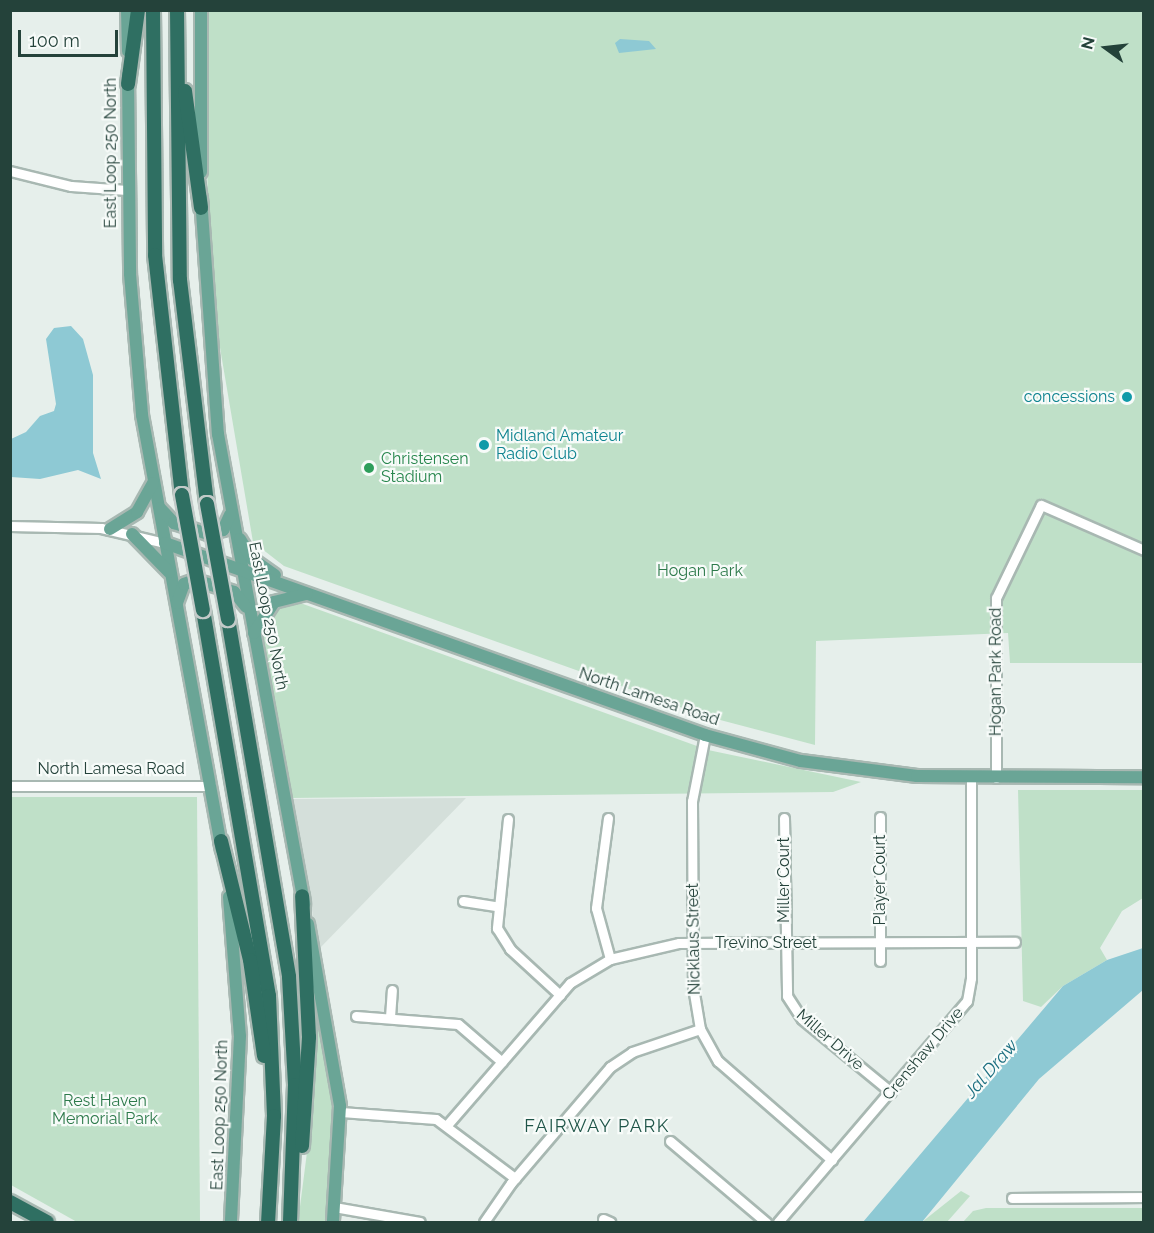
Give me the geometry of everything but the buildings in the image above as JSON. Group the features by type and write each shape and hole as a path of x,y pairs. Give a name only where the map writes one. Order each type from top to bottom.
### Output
{"highway":[{"path":"128,84 138,10"},
{"path":"153,10 155,255 182,495 269,996 274,1116 268,1221"},
{"path":"177,10 180,280 207,504 289,977 295,1107 290,1222"},
{"path":"183,10 187,110 201,208"},
{"path":"221,841 243,928 261,1035 268,1221"},
{"path":"290,1222 309,1062 302,896"},
{"path":"10,1202 47,1222"}],"main road":[{"name":"East Loop 250 North","path":"128,10 127,190 133,327 156,496 221,841 239,1007 231,1222"},
{"name":"East Loop 250 North","path":"201,10 201,208 209,356 233,521 341,1112 333,1222"},
{"path":"110,529 146,503 154,482"},
{"path":"156,496 168,519 208,534 228,526 229,496"},
{"path":"233,521 252,559 311,594"},
{"path":"132,534 170,573"},
{"name":"North Lamesa Road","path":"165,543 705,735 840,768 971,778 1143,777"},
{"path":"176,605 184,584 195,580 234,592 245,604 253,634"},
{"path":"253,634 274,602 311,594"}],"street":[{"path":"10,171 71,186 127,190"},
{"name":"Hogan Park Road","path":"996,777 996,597 1041,505 1143,550"},
{"path":"10,526 110,529 165,543"},
{"name":"Nicklaus Street","path":"705,735 692,801 693,944 700,1029 724,1067 832,1160"},
{"name":"Crenshaw Drive","path":"778,1222 965,1005 971,983 971,778"},
{"name":"North Lamesa Road","path":"10,786 211,786"},
{"name":"Player Court","path":"880,817 880,961"},
{"name":"Miller Court","path":"783,818 784,943"},
{"path":"508,819 496,906 497,928 505,944 560,995"},
{"path":"608,819 596,908 610,959"},
{"path":"462,901 496,906"},
{"name":"Trevino Street","path":"447,1125 580,974 610,959 656,946 693,944 1015,942"},
{"name":"Miller Drive","path":"784,943 785,988 795,1011 891,1092"},
{"path":"390,1017 392,990"},
{"path":"356,1016 458,1024 502,1062"},
{"path":"484,1222 515,1178 620,1059 700,1029"},
{"path":"341,1112 425,1116 447,1125 515,1178"},
{"path":"670,1141 766,1222"},
{"path":"1012,1198 1143,1197"},
{"path":"334,1207 420,1222"}],"shaded area":[{"path":"466,798 319,949 292,799"}],"green space":[{"name":"Hogan Park","path":"205,11 1143,11 1143,663 1010,663 1008,633 816,641 815,745 705,716 284,566 253,542 209,283"},
{"path":"292,600 708,750 861,782 833,792 290,798 260,629 269,611"},
{"path":"1018,790 1143,790 1143,898 1122,911 1100,948 1107,960 1063,986 1041,1007 1023,1001"},
{"name":"Rest Haven Memorial Park","path":"11,797 197,797 200,1222 77,1222 11,1185"},
{"path":"314,983 332,1084 334,1160 327,1222 298,1222 314,1098"},
{"path":"961,1191 970,1196 947,1222 922,1222"},
{"path":"986,1208 1143,1208 1143,1222 963,1222 973,1211"}],"water":[{"path":"620,39 649,41 656,49 619,53 615,43"},
{"path":"71,326 83,339 93,375 93,453 101,479 78,470 40,479 11,477 11,439 26,432 40,416 54,411 56,404 46,339 54,328"},
{"path":"1143,948 1143,990 1039,1079 922,1222 863,1222 1063,986 1107,960"}],"place":[{"name":"concessions","path":"1127,397"},
{"name":"Midland Amateur Radio Club","path":"484,445"},
{"name":"Christensen Stadium","path":"369,468"}],"district":[{"name":"FAIRWAY PARK","path":"597,1126"}],"water label":[{"name":"Jal Draw","path":"991,1069"}]}
